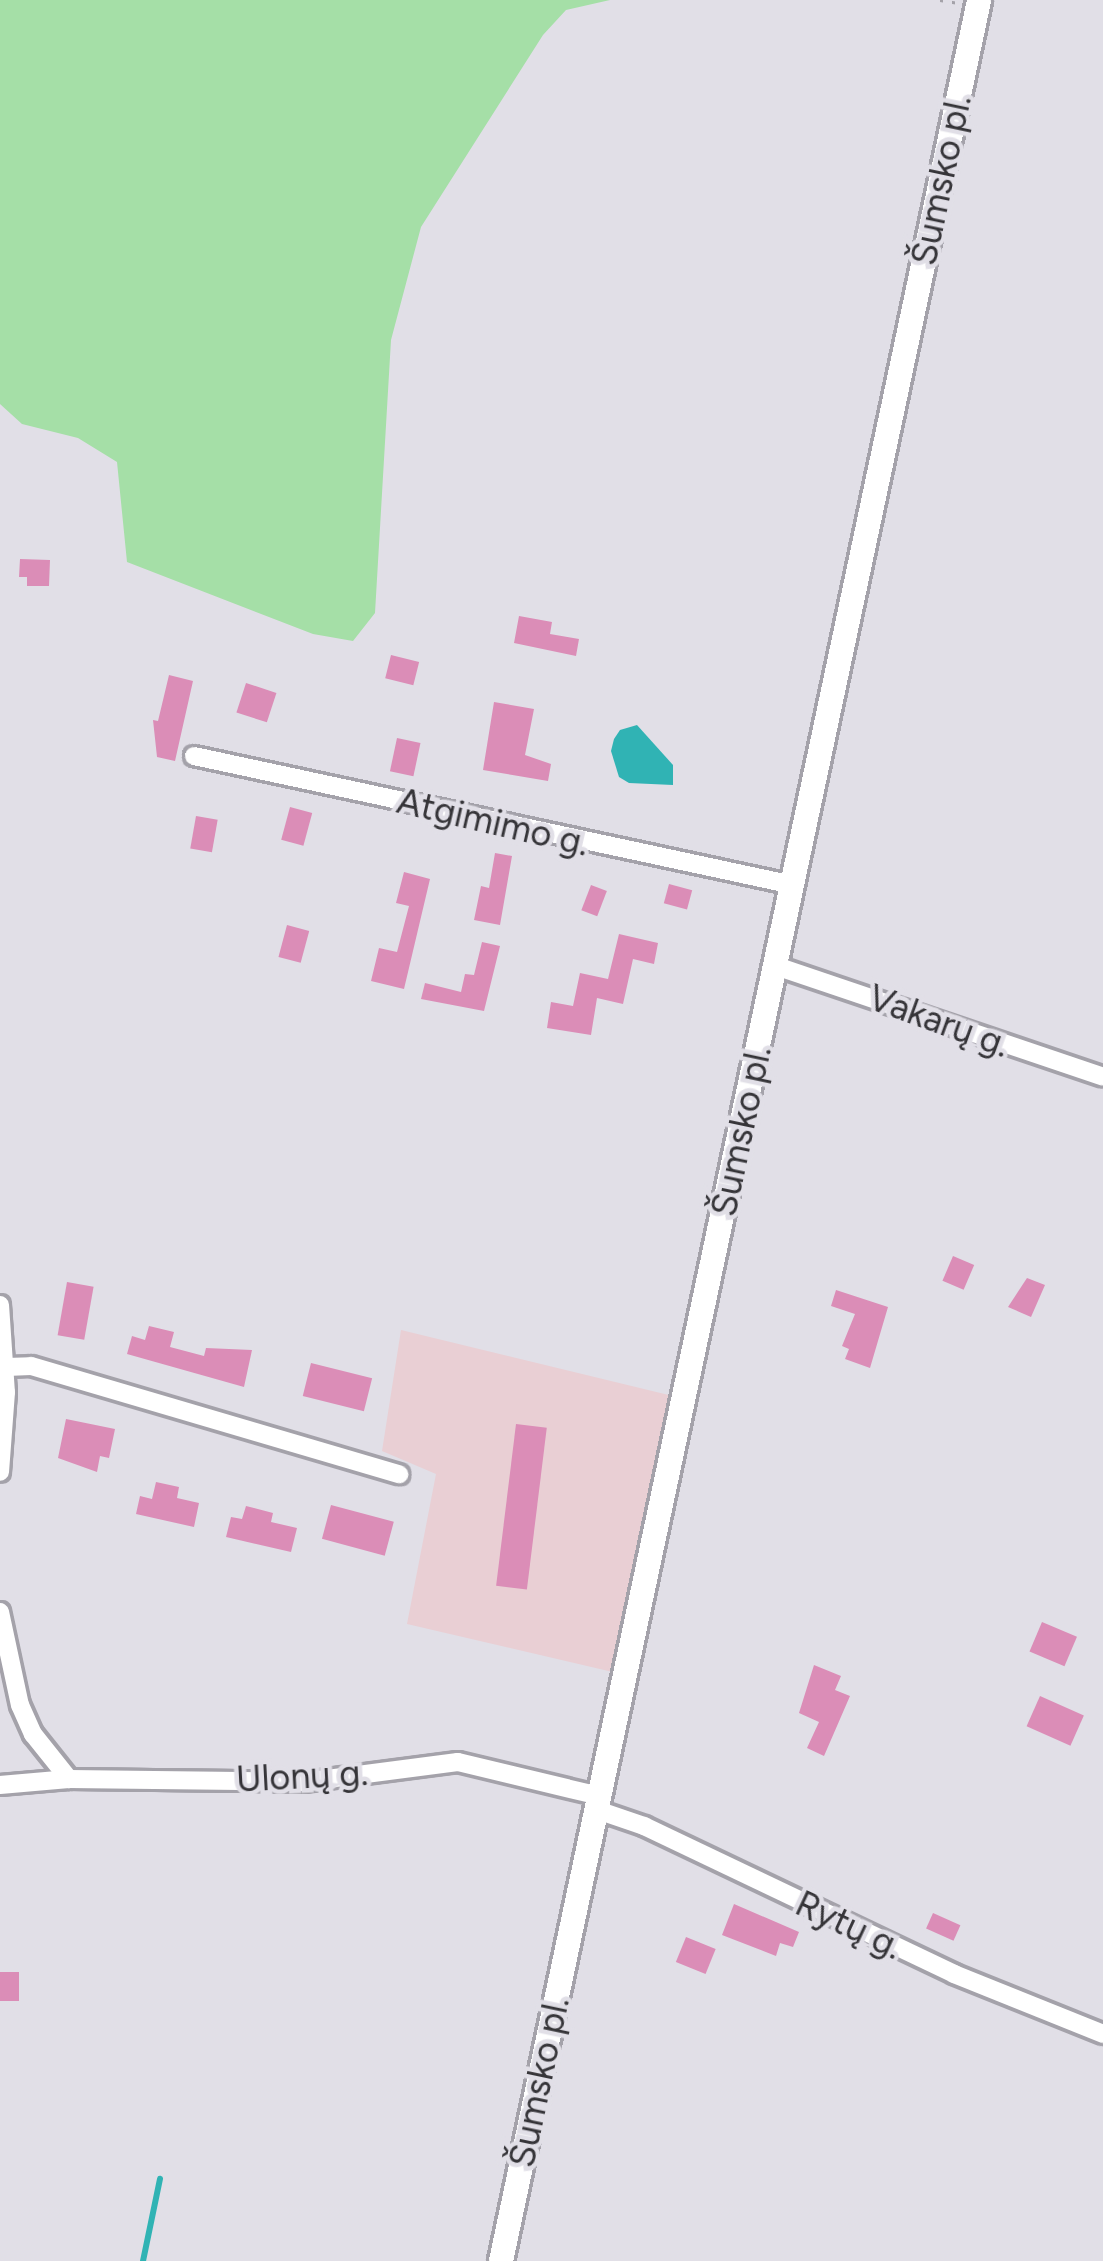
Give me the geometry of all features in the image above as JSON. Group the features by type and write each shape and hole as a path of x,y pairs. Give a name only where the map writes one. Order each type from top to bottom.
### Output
{"main road":[{"name":"Šumsko pl.","path":"501,2261 980,0"}],"street":[{"name":"Atgimimo g.","path":"194,756 793,885"},
{"name":"Vakarų g.","path":"776,966 1103,1077"},
{"path":"0,1305 6,1367 0,1472"},
{"path":"6,1367 31,1366 399,1474"},
{"path":"0,1612 20,1705 33,1734 69,1778"},
{"name":"Ulonų g.","path":"0,1785 69,1778 304,1782 458,1762 598,1803"},
{"name":"Rytų g.","path":"598,1803 954,1974 1103,2034"}],"shaded area":[{"path":"401,1330 677,1397 617,1673 407,1624 436,1474 382,1451"}],"green space":[{"path":"0,0 610,0 566,10 543,35 421,227 391,340 375,613 353,641 313,634 127,562 117,462 78,438 22,424 0,404"}],"water":[{"path":"637,725 673,765 673,785 629,783 619,777 611,751 614,739 620,730"}],"building":[{"path":"20,559 50,560 49,586 27,586 27,577 19,577"},
{"path":"519,616 552,622 550,634 579,639 576,656 514,643"},
{"path":"391,655 419,662 413,685 385,678"},
{"path":"169,675 193,681 175,761 157,757 153,720 158,721"},
{"path":"246,683 276,693 267,722 236,712"},
{"path":"494,702 534,709 525,755 551,764 548,781 483,770"},
{"path":"397,738 420,743 413,776 390,771"},
{"path":"290,807 312,813 303,846 281,840"},
{"path":"196,816 218,820 212,852 190,848"},
{"path":"495,853 512,856 500,925 474,920 481,886 489,888"},
{"path":"404,872 430,879 404,989 371,981 379,948 397,952 409,906 396,903"},
{"path":"669,884 692,890 687,910 664,903"},
{"path":"591,885 607,891 597,916 581,910"},
{"path":"287,925 309,931 301,963 278,957"},
{"path":"619,934 658,943 654,964 633,959 623,1004 597,998 591,1035 547,1028 551,1002 573,1006 580,973 608,979"},
{"path":"482,942 500,946 484,1011 421,999 425,983 461,992 465,974 474,975"},
{"path":"953,1256 974,1265 964,1290 942,1281"},
{"path":"1027,1278 1045,1285 1031,1317 1008,1307"},
{"path":"67,1282 94,1287 84,1340 58,1335"},
{"path":"836,1290 888,1307 870,1368 845,1359 849,1349 842,1346 855,1314 831,1306"},
{"path":"149,1326 174,1332 170,1347 204,1356 206,1348 252,1350 244,1387 127,1354 132,1336 145,1340"},
{"path":"311,1363 372,1378 364,1411 303,1396"},
{"path":"66,1419 115,1429 109,1458 100,1456 97,1472 58,1458"},
{"path":"516,1424 547,1428 527,1590 496,1586"},
{"path":"156,1482 179,1487 177,1498 199,1503 194,1527 136,1514 140,1496 152,1499"},
{"path":"331,1505 394,1522 385,1556 322,1539"},
{"path":"246,1506 273,1513 271,1522 297,1528 291,1552 226,1537 231,1517 242,1519"},
{"path":"1042,1622 1077,1637 1064,1666 1029,1651"},
{"path":"814,1665 841,1676 835,1690 850,1696 824,1756 807,1748 819,1722 799,1713"},
{"path":"1040,1696 1084,1716 1070,1746 1027,1726"},
{"path":"734,1904 799,1932 793,1947 780,1943 776,1956 722,1935"},
{"path":"933,1913 960,1925 953,1941 926,1929"},
{"path":"686,1937 716,1949 706,1974 676,1962"},
{"path":"0,1972 19,1972 19,2001 0,2001"}],"waterway":[{"path":"143,2261 160,2179"}]}
